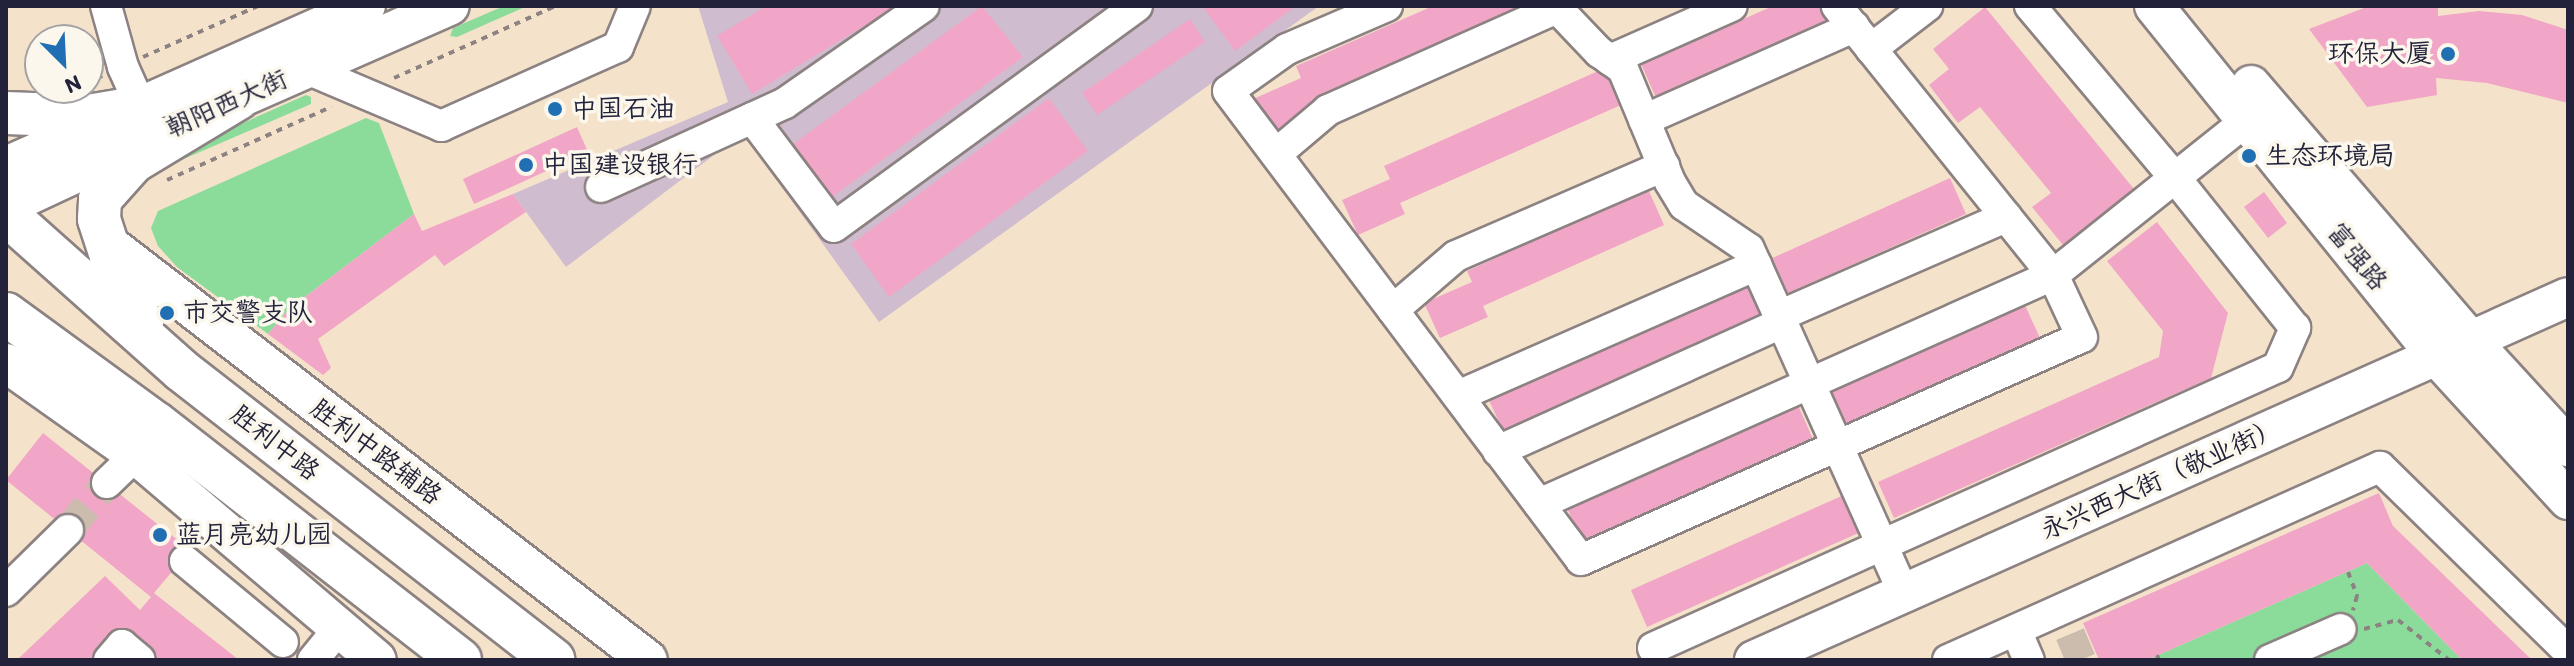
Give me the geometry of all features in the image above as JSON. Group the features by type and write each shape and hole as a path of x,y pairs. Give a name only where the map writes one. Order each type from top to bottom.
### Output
{"highway":[{"path":"181,370 141,321 122,287 99,219 100,199 133,162 237,99"},
{"path":"6,113 88,116 141,107"},
{"name":"胜利中路","path":"6,214 181,370 554,660"},
{"path":"6,314 48,345 146,440 339,566 460,660"},
{"path":"6,328 48,345"},
{"path":"339,566 375,521"}],"main road":[{"name":"朝阳西大街","path":"6,166 366,6"},
{"name":"朝阳西大街","path":"6,206 237,99 450,6"},
{"name":"富强路","path":"2154,6 2445,366 2568,500"},
{"name":"富强路","path":"2188,6 2253,89 2568,447"},
{"name":"胜利中路辅路","path":"106,242 648,660"},
{"name":"永兴西大街（敬业街）","path":"1818,660 2480,350 2568,297"},
{"name":"永兴西大街（敬业街）","path":"2480,350 2568,325"},
{"path":"6,363 146,440 263,564 377,660"},
{"name":"永兴西大街（敬业街）","path":"1754,660 2445,366"},
{"path":"375,521 408,476"},
{"path":"309,602 339,566"}],"lane":[{"path":"106,6 123,67 141,107"},
{"path":"307,69 441,126 618,47 635,6"},
{"path":"601,187 785,103 924,6"},
{"path":"752,118 834,227 1137,6"},
{"path":"1387,6 1287,49 1228,91 1581,560 2082,337 2053,275 1854,27"},
{"path":"1610,60 1732,6"},
{"path":"1644,120 1854,27 1927,6"},
{"path":"1653,648 2278,367 2295,328 2175,177 2030,6"},
{"path":"1276,154 1328,110 1557,7 1623,69 1684,205 1749,249 1904,594"},
{"path":"1539,504 2053,275 2247,120"},
{"path":"1393,310 1456,256 1664,166"},
{"path":"1498,451 2006,217"},
{"path":"1458,396 1756,265"},
{"path":"107,483 146,440"},
{"path":"1948,660 2016,630 2065,622 2380,467 2568,651"},
{"path":"6,591 68,530"},
{"path":"185,561 283,642"},
{"path":"232,600 263,564"},
{"path":"313,660 339,628"},
{"path":"2270,660 2341,629"},
{"path":"2016,630 2029,660"},
{"path":"109,660 122,645 140,660"}],"path":[{"path":"104,76 258,6"},
{"path":"165,181 556,6"},
{"path":"2341,629 2353,613 2357,596 2348,572"},
{"path":"2341,629 2373,628 2386,620 2398,620 2449,660"}],"shaded area":[{"path":"698,6 1319,6 879,322 743,133 566,267 513,194 728,102"}],"green space":[{"path":"504,6 527,6 457,37 450,36 453,28"},
{"path":"306,95 311,97 311,104 156,171 153,163"},
{"path":"366,118 379,123 414,214 289,309 268,334 177,267 158,246 151,228 158,211"},
{"path":"2367,563 2462,660 2147,660"}],"building":[{"path":"766,6 897,6 752,94 717,36"},
{"path":"982,6 1023,57 824,203 785,150"},
{"path":"1202,6 1296,6 1235,51"},
{"path":"1433,6 1532,6 1312,103 1316,113 1268,134 1253,99 1301,78 1296,66"},
{"path":"1773,6 1823,6 1831,24 1657,100 1641,64"},
{"name":"环保大厦","path":"2369,6 2438,6 2438,16 2479,11 2522,15 2568,30 2568,103 2487,83 2436,78 2437,95 2367,107 2309,29"},
{"path":"1985,7 2134,189 2063,245 2032,207 2051,193 1980,107 1958,123 1929,85 1949,69 1933,49"},
{"path":"1190,19 1205,42 1097,115 1082,93"},
{"path":"1605,68 1621,105 1400,203 1405,214 1358,235 1342,200 1390,179 1384,166"},
{"path":"1049,98 1088,151 889,297 851,244"},
{"name":"中国建设银行","path":"577,127 588,152 474,204 463,179"},
{"path":"1950,178 1966,214 1784,295 1768,260"},
{"path":"1648,189 1664,225 1483,306 1488,317 1440,338 1424,303 1472,282 1467,271"},
{"path":"2264,192 2287,223 2268,238 2244,207"},
{"path":"513,194 526,212 444,266 435,255 318,339 331,368 323,375 268,334 289,309 414,214 422,231"},
{"path":"2157,222 2228,313 2211,378 1894,518 1878,482 2159,357 2163,331 2107,261"},
{"path":"1749,284 1765,320 1505,436 1489,400"},
{"path":"2024,303 2040,338 1846,425 1830,389"},
{"path":"1797,403 1813,439 1582,542 1566,506"},
{"path":"43,433 190,550 154,593 239,660 156,660 122,633 91,660 17,660 105,576 140,610 151,597 6,480"},
{"path":"2379,493 2393,526 2532,660 2462,660 2367,563 2147,660 2099,660 2083,623"},
{"path":"1846,494 1863,531 1647,627 1631,590"}],"tunnel":[{"path":"68,530 107,483"},
{"path":"2070,634 2081,660"}],"place":[{"name":"环保大厦","path":"2448,54"},
{"name":"中国石油","path":"555,109"},
{"name":"生态环境局","path":"2249,156"},
{"name":"中国建设银行","path":"526,165"},
{"name":"市交警支队","path":"167,313"},
{"name":"蓝月亮幼儿园","path":"160,535"}]}
